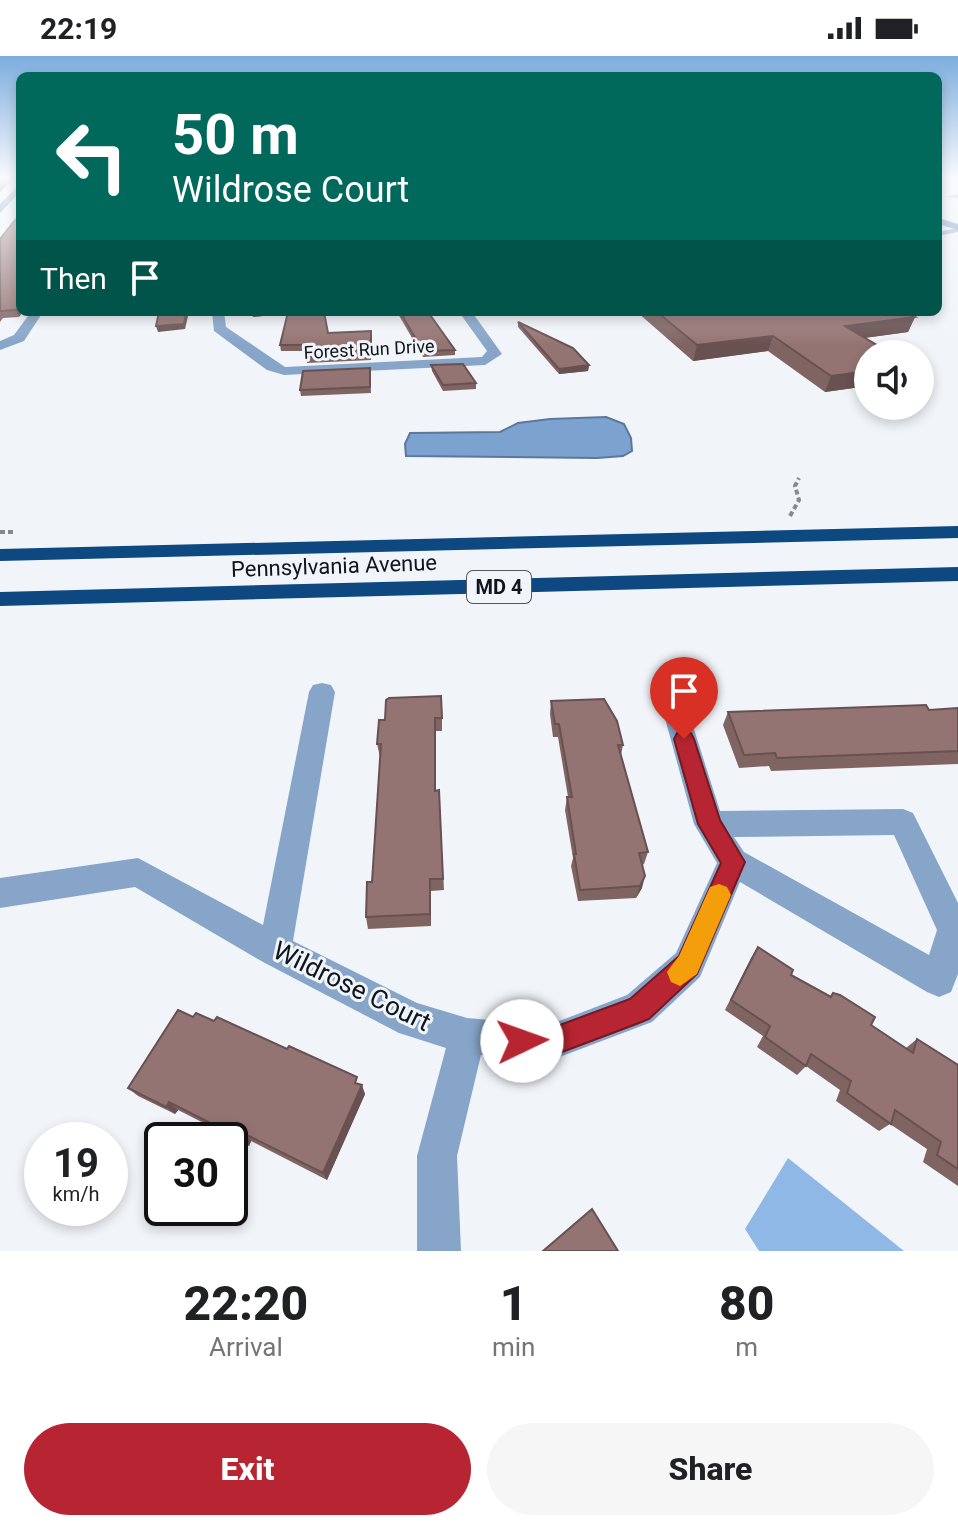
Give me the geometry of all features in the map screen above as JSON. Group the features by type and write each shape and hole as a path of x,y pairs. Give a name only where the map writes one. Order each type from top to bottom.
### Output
{"highway":[{"name":"Pennsylvania Avenue","path":"0,555 958,532"},
{"name":"Pennsylvania Avenue","path":"0,599 958,574"}],"street":[{"path":"0,346 19,338 34,316"},
{"name":"Forest Run Drive","path":"218,316 219,328 272,367 284,371 485,361 492,358 494,351 468,316"},
{"path":"667,682 709,824 733,862 939,980 954,930 903,822 709,824"},
{"path":"275,950 322,692"},
{"name":"Wildrose Court","path":"0,893 138,872 275,950 412,1020 467,1036 549,1043 639,1009 688,965 733,862"},
{"path":"439,1251 437,1156 467,1036"}],"path":[{"path":"793,520 789,514 799,500 795,486 799,478"}],"shaded area":[{"path":"606,417 624,424 631,438 632,451 623,456 597,458 406,456 405,444 410,433 500,432 518,423"},
{"path":"788,1158 904,1251 759,1251 745,1229"}],"building":[{"path":"4,234 16,234 16,310 0,311 0,239"},
{"path":"158,316 185,316 184,324 156,326"},
{"path":"287,316 325,316 328,333 371,331 371,354 306,357 308,345 280,345"},
{"path":"402,316 431,316 455,350 423,351"},
{"path":"662,316 915,317 845,326 868,340 854,340 854,373 831,376 773,336 697,345"},
{"path":"518,322 573,348 589,365 559,369"},
{"path":"463,364 476,383 443,385 431,365"},
{"path":"370,368 370,387 300,390 303,371"},
{"path":"441,696 442,718 435,718 435,791 439,790 443,879 430,879 430,914 366,917 367,882 372,882 381,744 377,744 379,720 385,720 386,700 389,698"},
{"path":"604,699 617,721 623,745 618,745 648,852 639,853 645,876 640,886 580,890 567,797 572,797 559,724 555,724 551,701"},
{"path":"926,705 929,710 958,708 958,751 777,758 775,753 744,755 728,712"},
{"path":"758,947 793,970 791,975 831,997 833,993 840,995 875,1017 871,1025 913,1053 917,1039 958,1065 958,1169 937,1155 941,1142 895,1110 891,1124 847,1093 851,1081 811,1054 806,1066 765,1037 770,1026 731,1000"},
{"path":"178,1010 214,1021 217,1017 287,1049 289,1046 357,1077 355,1083 362,1085 323,1173 248,1136 248,1122 208,1122 169,1102 166,1107 128,1088"},
{"path":"592,1209 618,1251 543,1251"}],"slow traffic":[{"path":"680,972 688,965 719,895"}],"route":[{"path":"522,1041 549,1043 639,1009 688,965 733,862 709,824 684,739"}]}
